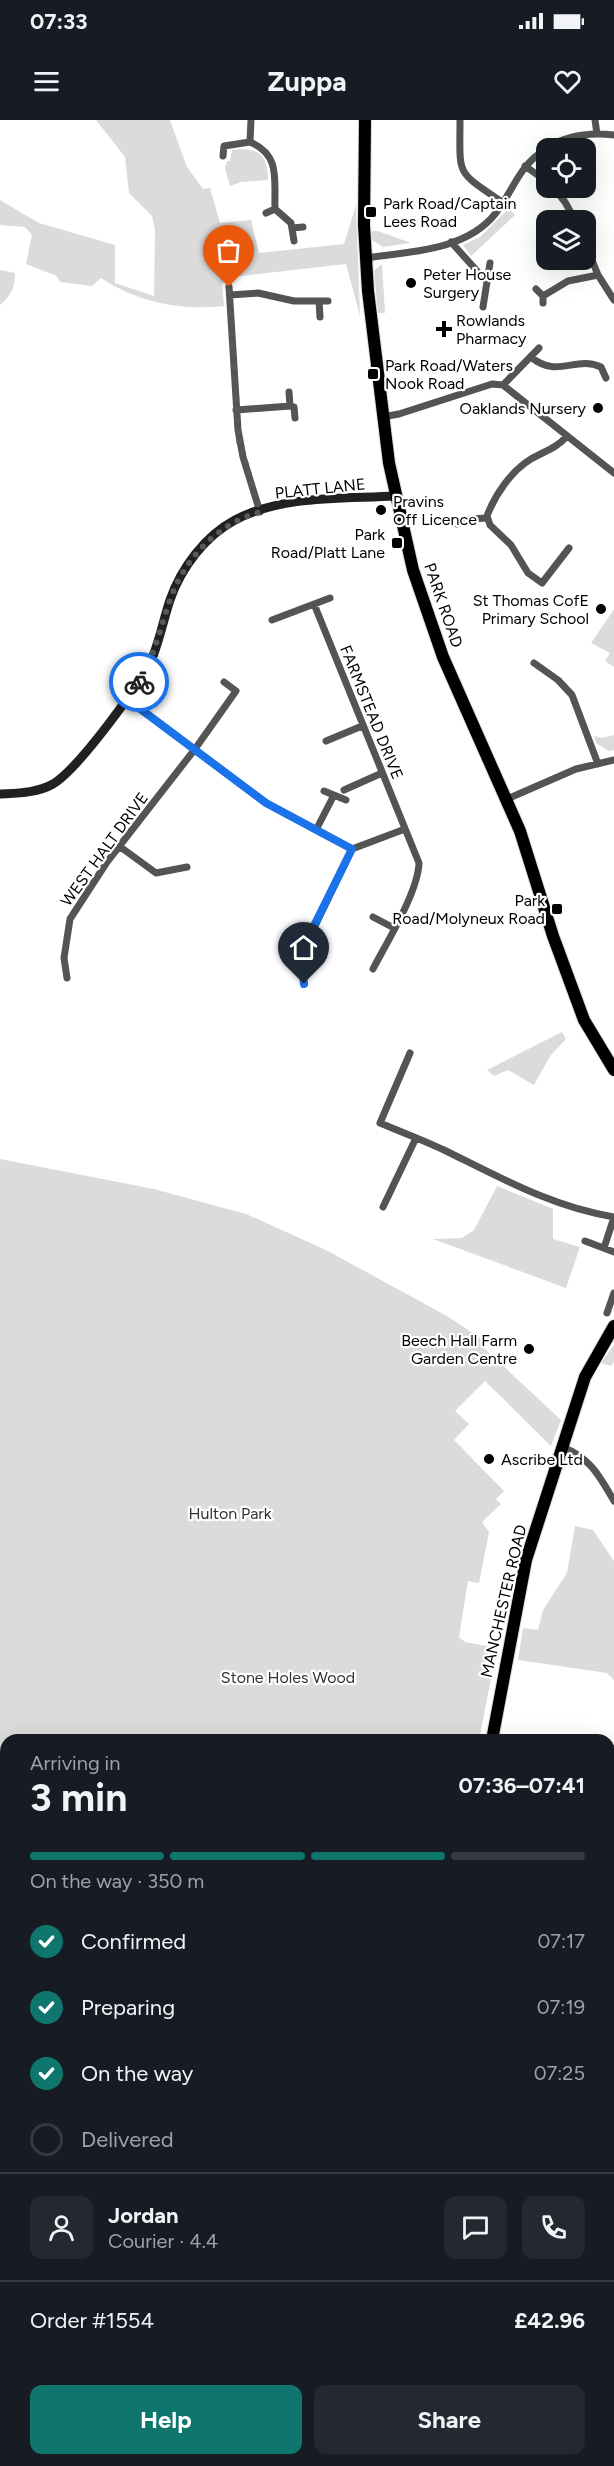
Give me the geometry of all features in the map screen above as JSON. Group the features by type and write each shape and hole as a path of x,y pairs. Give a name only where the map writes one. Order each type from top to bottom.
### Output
{"highway":[{"name":"PARK ROAD","path":"365,120 365,258 382,417 395,496 414,570 459,695 520,831 553,936 580,1010 603,1055 614,1070"},
{"name":"MANCHESTER ROAD","path":"493,1734 526,1560 585,1377 612,1331"}],"street":[{"path":"250,142 251,120"},
{"path":"460,120 460,168 468,178 502,202"},
{"path":"595,120 597,134"},
{"path":"572,138 597,134 614,135"},
{"path":"223,156 221,144 250,142 265,150 272,158 275,209 287,218 293,228 294,241"},
{"path":"365,258 408,253 465,237 487,222 525,166 536,157"},
{"path":"525,166 536,174"},
{"path":"266,213 275,209"},
{"path":"293,228 303,227"},
{"path":"451,242 487,282"},
{"path":"483,307 490,263"},
{"path":"596,270 614,300"},
{"path":"536,289 543,300 568,281 598,275"},
{"path":"260,512 243,457 236,410 230,291 258,293 294,301 323,301 320,317"},
{"path":"503,385 539,348"},
{"path":"531,357 548,367 562,368 594,364 601,367 606,378"},
{"path":"382,417 492,384 503,385 614,473"},
{"path":"289,392 290,406"},
{"path":"236,410 290,406 294,407 295,418"},
{"path":"567,436 554,448 524,464 509,478 487,518 490,525 511,545 528,573 542,583 570,548"},
{"name":"PLATT LANE","path":"0,794 36,791 58,781 78,760 127,699 152,658 170,600 186,567 219,530 236,520 276,506 395,496"},
{"path":"457,524 471,519 487,518"},
{"path":"272,620 330,598"},
{"name":"FARMSTEAD DRIVE","path":"314,604 419,863 419,870 373,969"},
{"path":"534,663 558,680 572,695 598,764"},
{"name":"WEST HALT DRIVE","path":"67,978 64,958 70,919 119,846 195,749 236,691 224,682"},
{"path":"127,699 266,803 352,849"},
{"path":"328,729 329,740 362,726"},
{"path":"507,799 564,774 614,760"},
{"path":"344,790 382,773"},
{"path":"324,790 346,800"},
{"path":"316,830 334,795"},
{"path":"304,984 302,963 304,946 352,849 405,829"},
{"path":"119,846 156,873 187,867"},
{"path":"373,917 393,928"},
{"path":"410,1053 380,1123 508,1183 569,1207 614,1217 604,1248"},
{"path":"383,1207 416,1138"},
{"path":"585,1241 614,1252"},
{"path":"607,1313 614,1293"},
{"path":"562,1448 585,1458 597,1471 614,1501"}],"green space":[{"path":"96,120 170,120 187,167 203,189 210,188 220,223 251,220 259,253 344,244 356,205 360,316 346,264 233,277 234,282 222,283 224,306 192,307 144,299 101,278 92,286 60,282 57,276 26,264 32,235 25,227 0,225 0,200 39,223 115,245 115,283 154,296 155,229 152,216 129,193 125,157"},
{"path":"232,150 254,151 263,157 268,180 241,182 230,186 225,168 227,161 230,161"},
{"path":"509,208 515,215 471,256 463,245 480,237"},
{"path":"372,231 411,243 383,247 372,240"},
{"path":"382,264 385,313 378,313 374,271"},
{"path":"0,270 15,273 12,291 0,305"},
{"path":"614,609 614,667 605,661 610,653 591,643"},
{"path":"614,735 614,750 609,751 596,743 594,736 602,738"},
{"path":"562,1032 566,1039 550,1056 534,1085 508,1070 494,1076 487,1070"},
{"name":"Hulton Park","path":"0,1159 154,1189 246,1214 326,1250 447,1316 486,1342 483,1347 561,1420 551,1446 485,1381 455,1411 469,1424 454,1440 504,1491 496,1499 501,1504 482,1522 489,1532 479,1583 468,1581 459,1637 465,1642 497,1648 480,1734 0,1734"},
{"path":"497,1186 553,1209 553,1239 580,1247 566,1288 433,1239 462,1238 474,1230"},
{"path":"614,1345 614,1362 611,1366 601,1363"},
{"path":"575,1526 593,1530 614,1561 614,1680 607,1673 518,1660 523,1628 538,1630 543,1610 567,1573"}],"way so far":[{"path":"139,682 152,658 170,600 186,567 219,530 245,516 260,512 239,441 229,287"}],"place":[{"name":"Park Road/Captain Lees Road","path":"371,212"},
{"name":"Peter House Surgery","path":"411,283"},
{"name":"Rowlands Pharmacy","path":"444,329"},
{"name":"Park Road/Waters Nook Road","path":"373,374"},
{"name":"Oaklands Nursery","path":"598,408"},
{"name":"Pravins Off Licence","path":"381,510"},
{"name":"Park Road/Platt Lane","path":"397,543"},
{"name":"St Thomas CofE Primary School","path":"601,609"},
{"name":"Park Road/Molyneux Road","path":"557,909"},
{"name":"Beech Hall Farm Garden Centre","path":"529,1349"},
{"name":"Ascribe Ltd","path":"489,1459"}],"route":[{"path":"139,682 127,699 266,803 352,849 304,946 302,963 304,984"}],"park label":[{"name":"Stone Holes Wood","path":"288,1677"}]}
